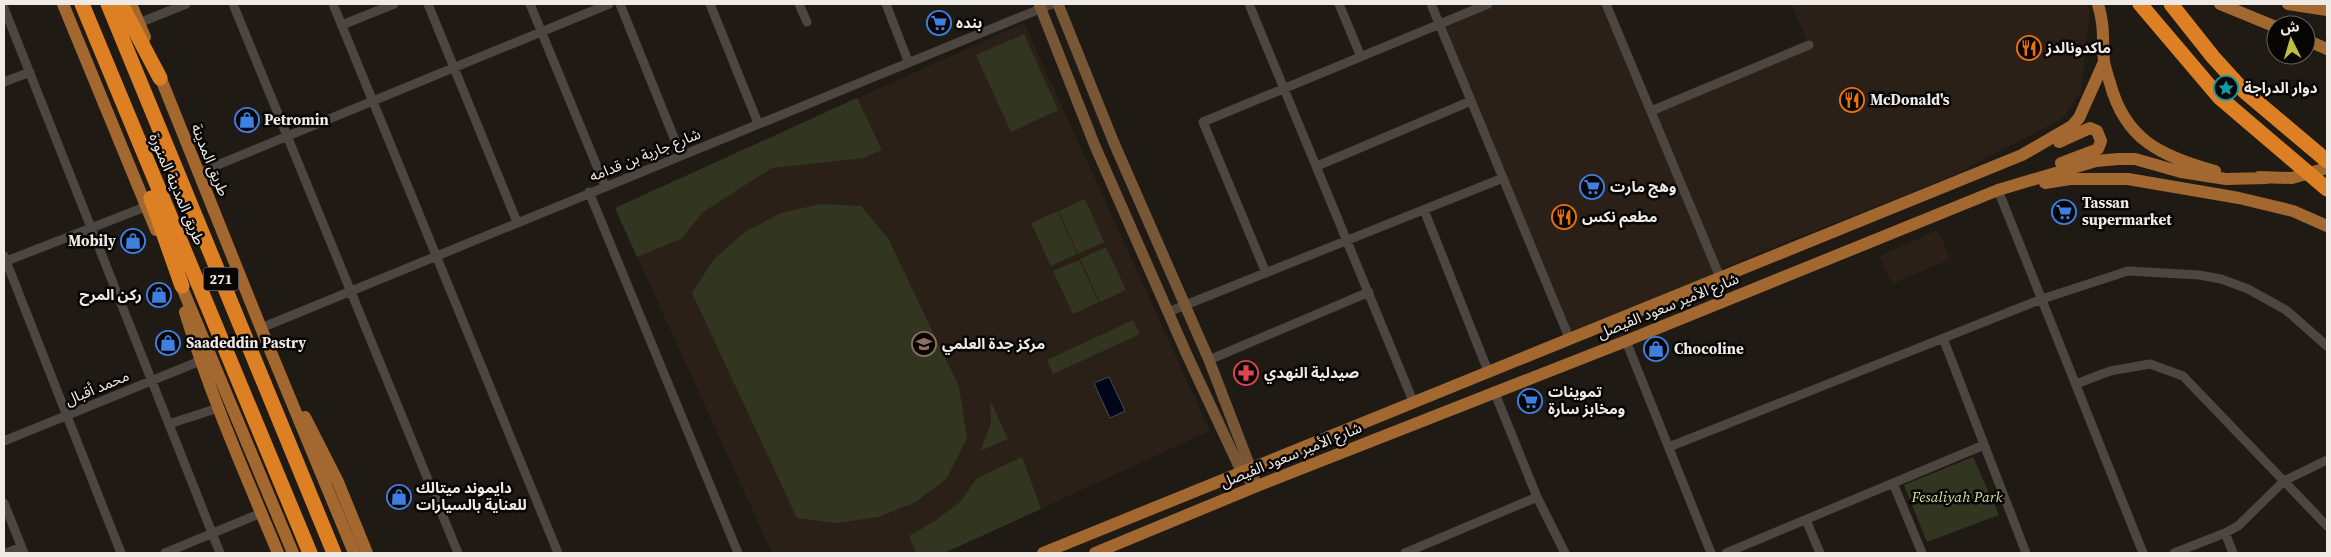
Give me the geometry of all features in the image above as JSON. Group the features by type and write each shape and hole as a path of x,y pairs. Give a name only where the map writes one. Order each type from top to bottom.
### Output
{"highway":[{"name":"طريق المدينة المنورة","path":"82,4 310,553"},
{"name":"طريق المدينة المنورة","path":"108,4 334,553"},
{"path":"121,4 160,78"},
{"path":"2140,4 2219,97 2327,189"},
{"path":"2171,4 2213,57 2244,91 2327,161"},
{"path":"104,59 182,286"}],"main road":[{"path":"63,4 145,207 182,286 293,553"},
{"name":"طريق المدينة","path":"131,4 260,328 354,553"},
{"path":"2098,4 2104,24 2104,62 2114,99 2123,119 2141,140 2165,154 2214,171 2266,178 2292,178 2327,168"},
{"path":"2220,4 2266,23"},
{"path":"2288,4 2327,10"},
{"name":"شارع الأمير سعود الفيصل","path":"1043,553 2022,155 2072,126 2079,118 2104,62"},
{"path":"1998,190 2098,149 2101,145 2100,135 2090,128 2022,155"},
{"name":"شارع الأمير سعود الفيصل","path":"1095,553 1256,486 1494,391 1626,341 1998,190 2096,161 2118,159 2135,159 2181,172 2226,179 2266,178"},
{"path":"1998,190 2070,179 2128,179 2239,198 2293,211 2327,226"},
{"path":"169,257 200,361 278,553"},
{"name":"طريق المدينة","path":"260,328 338,482 368,553"}],"street":[{"path":"139,23 186,4"},
{"path":"233,4 458,553"},
{"path":"333,4 558,553"},
{"path":"342,25 394,4"},
{"path":"428,4 517,222"},
{"path":"530,4 605,186"},
{"path":"198,173 609,4"},
{"path":"620,4 681,155"},
{"path":"710,4 758,123"},
{"path":"799,4 807,22"},
{"path":"886,4 908,61"},
{"name":"شارع جارية بن قدامه","path":"260,328 1039,6 1052,4"},
{"path":"1058,4 1136,196 1209,360 1247,471"},
{"path":"1250,4 1413,401"},
{"path":"1338,4 1361,57"},
{"path":"1431,4 1570,340"},
{"path":"1266,273 1203,122 1488,4"},
{"path":"1606,4 1720,277"},
{"path":"1039,6 1168,312 1256,486"},
{"path":"4,8 151,380 200,361"},
{"path":"1651,110 1809,45"},
{"path":"4,82 30,72"},
{"path":"1316,166 1472,101"},
{"path":"1168,312 1503,178"},
{"path":"1998,190 2143,553"},
{"path":"589,192 738,553"},
{"path":"1121,204 1136,196"},
{"path":"121,553 4,260 145,207"},
{"path":"1424,210 1488,371"},
{"path":"1669,447 2042,299 2128,271 2199,275 2221,279 2248,289 2286,310 2327,346"},
{"path":"1209,360 1369,292"},
{"path":"1943,338 2026,553"},
{"path":"1626,341 1711,553"},
{"path":"2076,384 2110,371 2150,364 2183,376 2327,526"},
{"name":"محمد أقبال","path":"4,441 151,380 220,553"},
{"path":"1494,391 1537,496 1565,553"},
{"path":"169,427 218,408"},
{"path":"1726,553 1984,445"},
{"path":"2174,553 2238,526 2284,481 2327,460"},
{"path":"1893,483 1922,553"},
{"path":"1405,553 1537,496"},
{"path":"4,503 23,550 6,553"},
{"path":"165,553 261,513"},
{"path":"1806,520 1820,553"},
{"path":"2225,533 2233,553"}],"shaded area":[{"path":"1488,4 1606,4 1651,110 1809,45 1791,4 2087,4 2090,9 2081,92 2063,118 1952,176 1717,270 1720,277 1570,340 1439,24"},
{"name":"مركز جدة العلمي","path":"1024,23 1210,431 944,553 772,553 615,208"},
{"path":"1938,230 1950,259 1892,284 1879,256"}],"green space":[{"path":"1024,34 1058,110 1011,132 976,55"},
{"path":"857,98 882,150 864,158 772,168 703,212 681,239 637,257 615,208"},
{"path":"1085,199 1104,242 1078,254 1059,211"},
{"path":"821,204 861,206 888,238 959,387 967,438 946,479 914,503 878,517 837,523 797,518 692,293 714,259 745,232 781,213"},
{"path":"1058,211 1077,254 1051,266 1031,223"},
{"path":"1106,247 1126,290 1100,302 1080,259"},
{"path":"1079,260 1099,302 1073,314 1053,271"},
{"path":"1133,320 1140,334 1053,374 1047,360"},
{"path":"990,400 1008,439 980,451 991,423"},
{"path":"1022,457 1041,509 944,553 916,553 909,536 935,521 960,502 977,478"},
{"name":"Fesaliyah Park","path":"1973,457 1999,515 1927,542 1904,485"}],"water":[{"path":"1109,377 1125,411 1110,418 1094,383"}],"place":[{"name":"بنده","path":"939,23"},
{"name":"ماكدونالدز","path":"2029,48"},
{"name":"دوار الدراجة","path":"2226,88"},
{"name":"McDonald's","path":"1852,100"},
{"name":"Petromin","path":"247,120"},
{"name":"وهج مارت","path":"1592,187"},
{"name":"Tassan supermarket","path":"2064,212"},
{"name":"مطعم نكس","path":"1564,217"},
{"name":"Mobily","path":"133,241"},
{"name":"ركن المرح","path":"159,295"},
{"name":"Saadeddin Pastry","path":"168,343"},
{"name":"مركز جدة العلمي","path":"924,344"},
{"name":"Chocoline","path":"1656,349"},
{"name":"صيدلية النهدي","path":"1246,373"},
{"name":"تموينات ومخابز سارة","path":"1530,401"},
{"name":"دايموند ميتالك للعناية بالسيارات","path":"399,497"}]}
